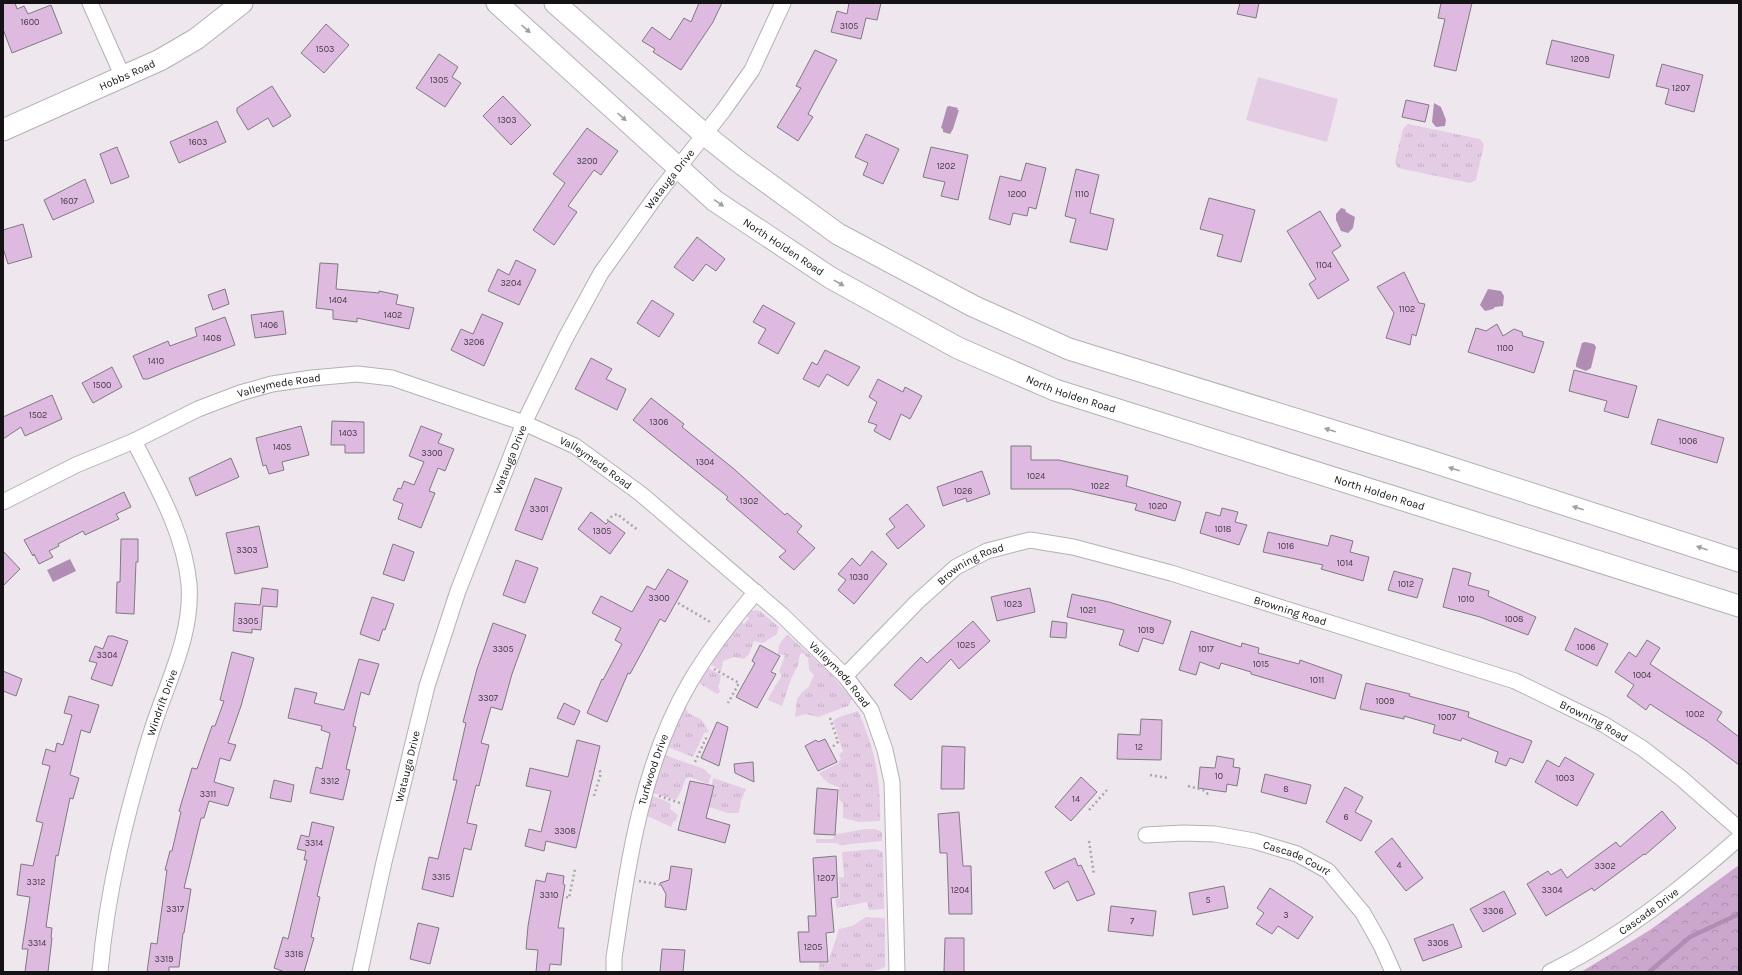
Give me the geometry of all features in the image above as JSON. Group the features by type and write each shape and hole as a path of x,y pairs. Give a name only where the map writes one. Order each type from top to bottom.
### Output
{"main road":[{"name":"Hobbs Road","path":"3,130 160,60 196,39 242,3"},
{"name":"North Holden Road","path":"497,3 715,201 831,278 958,348 1055,390 1739,606"},
{"path":"555,3 704,134 739,162 838,234 973,306 1069,349 1424,459 1739,561"}],"street":[{"path":"90,3 123,77"},
{"name":"Watauga Drive","path":"360,972 384,862 428,686 458,591 524,423 565,339 601,273 677,168 726,107 752,70 783,3"},
{"name":"Valleymede Road","path":"3,502 76,465 134,441 198,410 246,391 278,383 312,378 357,374 392,378 524,423 575,446 641,494 756,592 845,676 871,710 885,750 892,782 897,972"},
{"name":"Windrift Drive","path":"100,972 111,889 128,809 151,730 183,642 188,614 189,585 184,550 164,500 134,441"},
{"name":"Browning Road","path":"845,676 917,602 956,567 987,551 1030,540 1074,546 1171,573 1515,681 1603,724 1642,748 1681,778 1739,829"},
{"name":"Turfwood Drive","path":"614,972 614,958 625,879 654,761 670,722 690,682 725,630 756,592"},
{"name":"Cascade Court","path":"1146,835 1183,833 1216,834 1254,841 1297,854 1328,871 1363,913 1381,945 1393,972"},
{"name":"Cascade Drive","path":"1550,972 1570,962 1631,924 1692,879 1739,838"}],"path":[{"path":"607,521 617,514 638,530"},
{"path":"678,603 725,630"},
{"path":"703,663 739,683 728,703"},
{"path":"830,718 838,742 830,749"},
{"path":"695,762 707,736"},
{"path":"594,796 601,773 598,768"},
{"path":"1150,775 1168,778"},
{"path":"1188,786 1208,794 1210,793"},
{"path":"1089,810 1107,790"},
{"path":"646,792 683,804"},
{"path":"1089,841 1094,875"},
{"path":"566,897 570,898 575,869"},
{"path":"625,879 662,885"}],"green space":[{"path":"1258,77 1338,99 1327,142 1246,120"},
{"path":"1408,124 1480,139 1484,145 1476,180 1470,183 1398,168 1395,162 1403,129"},
{"path":"750,611 760,611 779,627 777,634 763,643 754,641 749,654 744,659 734,657 723,661 721,671 709,663 740,621 744,624 749,618 745,615"},
{"path":"788,635 830,673 852,699 848,706 818,717 806,714 795,717 797,699 802,692 809,687 814,675 809,670 808,658 803,653 800,654 798,665 791,679 782,706 768,700 782,675 779,672 785,655 778,654 778,651 782,641"},
{"path":"706,667 721,675 718,686 720,692 717,694 702,685 698,680"},
{"path":"684,703 688,713 702,720 709,732 704,733 693,757 668,747"},
{"path":"858,711 869,738 876,764 880,821 859,822 843,818 843,804 839,799 839,787 828,782 819,773 837,764 841,759 839,755 843,751 833,721 839,717"},
{"path":"662,754 704,769 711,776 708,784 690,777 686,778 676,800 650,792"},
{"path":"713,778 746,789 741,801 739,813 728,813 709,807 715,786 712,785"},
{"path":"649,795 671,804 670,809 678,815 671,827 645,815"},
{"path":"865,829 875,829 882,832 882,841 840,845 837,843 816,843 816,839 832,839 837,834"},
{"path":"876,849 883,852 884,909 869,910 867,902 837,908 835,899 840,898 839,878 844,877 842,852"},
{"path":"1739,865 1739,972 1581,972 1650,930"},
{"path":"866,917 885,918 885,967 879,970 862,972 834,972 819,970 819,963 829,963 839,929 852,926"}],"shaded area":[{"path":"1434,103 1441,107 1446,120 1445,126 1436,127 1432,122"},
{"path":"947,107 958,108 957,110 959,110 950,134 943,132 943,129 941,128"},
{"path":"1341,208 1345,209 1346,212 1355,217 1353,228 1348,233 1341,231 1336,220 1336,214"},
{"path":"1488,289 1501,291 1504,296 1503,306 1485,311 1480,305"},
{"path":"1585,342 1594,344 1596,347 1591,368 1586,371 1576,367 1582,343"},
{"path":"70,559 76,571 53,582 47,570"}],"building":[{"path":"3,3 15,3 17,9 24,6 28,14 51,5 62,33 12,53 3,29"},
{"path":"699,3 722,3 713,22 681,70 653,52 655,49 642,41 652,27 670,40 684,18 691,22"},
{"path":"849,3 881,3 877,20 866,18 861,39 831,32 837,11 847,14"},
{"path":"1240,3 1259,3 1256,18 1237,14"},
{"path":"1441,3 1472,3 1456,71 1434,66 1445,19 1438,18"},
{"path":"326,24 349,45 324,73 301,53"},
{"path":"1552,40 1614,55 1609,78 1546,64"},
{"path":"815,50 837,60 808,114 813,117 798,141 777,127 801,88 796,86"},
{"path":"439,54 458,67 452,77 461,83 445,107 416,88"},
{"path":"1662,64 1703,75 1694,112 1665,104 1669,89 1656,86"},
{"path":"272,86 291,116 273,127 268,118 248,130 237,112 237,108"},
{"path":"503,96 531,125 511,145 483,116"},
{"path":"1406,100 1429,105 1425,122 1402,117"},
{"path":"217,121 226,142 179,163 170,142"},
{"path":"587,128 618,151 601,175 594,170 568,206 577,212 554,245 533,230 565,183 553,174"},
{"path":"866,134 899,149 883,184 863,175 868,163 855,157"},
{"path":"117,147 129,177 111,184 100,154"},
{"path":"931,147 968,155 958,200 941,196 945,182 923,177"},
{"path":"1026,163 1046,168 1036,209 1029,207 1027,216 1013,213 1010,225 989,219 1000,176 1021,181"},
{"path":"1076,169 1099,175 1090,213 1114,219 1107,250 1070,242 1076,219 1065,216"},
{"path":"85,179 94,202 53,220 44,200"},
{"path":"1209,198 1255,210 1241,262 1217,256 1223,235 1200,229"},
{"path":"1320,211 1341,246 1332,252 1349,280 1318,299 1309,284 1316,279 1287,231"},
{"path":"23,224 32,257 8,264 3,248 3,230"},
{"path":"697,237 725,259 716,271 706,264 693,281 674,267"},
{"path":"516,260 536,270 519,305 488,291 498,269 509,275"},
{"path":"320,263 338,264 336,289 379,293 379,291 398,295 396,304 414,308 409,329 357,318 357,322 333,319 333,310 316,308"},
{"path":"1404,272 1419,303 1425,304 1416,336 1412,334 1410,345 1386,338 1394,313 1377,287"},
{"path":"225,289 229,304 213,310 208,295"},
{"path":"652,300 674,314 659,337 637,323"},
{"path":"763,305 795,323 778,354 758,343 766,329 753,322"},
{"path":"283,311 286,334 255,338 251,315"},
{"path":"482,314 503,323 484,366 451,350 461,329 473,334"},
{"path":"225,317 235,345 148,379 143,379 133,356 168,341 170,346 197,336 195,328"},
{"path":"1497,324 1503,336 1514,329 1522,332 1523,336 1544,342 1534,373 1468,352 1476,328 1486,331"},
{"path":"825,350 860,367 848,386 827,374 819,387 803,379 812,362 817,365"},
{"path":"591,358 612,369 606,379 626,389 617,410 575,389"},
{"path":"112,367 122,387 93,403 82,383"},
{"path":"1574,370 1637,386 1628,418 1604,411 1607,401 1569,391"},
{"path":"878,379 903,392 905,387 922,396 910,419 901,414 890,440 874,431 877,425 868,422 877,402 869,397"},
{"path":"52,395 62,419 25,436 21,427 3,439 3,417"},
{"path":"651,398 684,424 682,427 734,469 785,515 787,513 802,526 797,532 815,548 794,570 779,557 786,551 726,499 728,497 633,420"},
{"path":"1658,419 1724,438 1717,463 1651,444"},
{"path":"332,421 364,422 364,453 345,453 345,445 331,445"},
{"path":"301,426 309,455 282,462 284,470 269,474 266,465 263,466 256,438"},
{"path":"421,426 442,434 438,443 454,449 445,471 438,468 429,491 435,493 421,528 398,519 403,504 393,500 398,488 401,489 404,481 414,485 424,462 409,456"},
{"path":"1011,446 1031,446 1031,460 1059,460 1128,476 1126,486 1181,502 1175,521 1135,510 1137,504 1071,489 1011,489"},
{"path":"231,458 239,477 196,496 189,478"},
{"path":"982,471 990,494 967,502 966,498 943,506 937,487"},
{"path":"535,478 562,488 542,540 515,530"},
{"path":"124,492 131,507 116,514 119,519 85,535 83,531 58,544 59,546 49,551 53,557 39,564 24,540"},
{"path":"907,504 925,526 898,549 886,534 895,527 889,519"},
{"path":"1222,508 1238,512 1235,522 1247,525 1239,545 1200,533 1206,512 1220,516"},
{"path":"591,512 606,524 609,521 625,533 610,554 578,529"},
{"path":"259,526 268,567 235,574 226,533"},
{"path":"1268,532 1328,546 1331,535 1353,541 1350,552 1369,557 1363,581 1321,569 1323,565 1263,552"},
{"path":"121,539 138,539 138,562 136,562 134,614 116,613 117,582 120,582"},
{"path":"393,544 414,552 404,581 383,574"},
{"path":"3,551 20,569 3,586"},
{"path":"872,551 887,564 854,604 838,590 846,580 838,574 852,558 860,566"},
{"path":"516,560 538,568 525,603 503,595"},
{"path":"1453,568 1471,573 1468,585 1489,591 1488,596 1536,617 1528,635 1480,617 1443,607"},
{"path":"668,569 688,581 665,622 660,619 630,674 628,673 607,722 587,713 602,679 603,680 622,644 615,640 621,628 592,613 601,596 632,612 647,586 655,590"},
{"path":"1394,571 1423,579 1417,598 1388,590"},
{"path":"262,588 278,590 277,607 263,606 261,630 252,629 252,633 233,631 235,603 260,605"},
{"path":"1030,588 1035,612 997,621 991,597"},
{"path":"1072,594 1109,602 1171,621 1163,644 1143,638 1138,652 1119,645 1124,630 1067,617"},
{"path":"372,597 394,604 385,630 383,629 379,641 360,634"},
{"path":"973,621 990,641 959,669 951,659 911,700 894,685 921,657 927,663"},
{"path":"1052,621 1067,623 1066,638 1050,637"},
{"path":"493,623 526,635 512,674 502,710 491,707 481,743 489,745 479,786 476,785 467,823 477,825 471,850 464,848 453,897 422,889 429,857 438,859 457,780 453,780 466,723 463,722 477,669"},
{"path":"1575,628 1608,644 1597,666 1565,650"},
{"path":"1191,631 1241,647 1242,643 1259,648 1258,653 1299,664 1300,660 1342,675 1335,699 1251,674 1251,672 1221,663 1219,669 1200,662 1196,675 1179,670"},
{"path":"108,636 113,636 128,641 112,686 91,679 97,663 89,661 95,646 103,649"},
{"path":"1647,640 1660,648 1650,664 1722,712 1717,720 1739,737 1739,765 1707,741 1650,704 1646,710 1627,696 1634,685 1615,672 1629,652 1636,657"},
{"path":"760,645 780,656 771,672 776,674 757,708 736,697 755,663 752,661"},
{"path":"232,652 254,658 241,706 228,743 236,745 230,761 220,758 214,782 234,788 228,806 209,801 204,818 201,818 184,888 191,889 183,933 179,967 169,967 169,972 147,972 151,943 157,944 167,870 165,870 170,851 172,851 181,812 179,811 192,768 197,769 212,726 215,726 224,701 220,700"},
{"path":"359,659 379,664 369,695 361,692 353,726 356,727 346,769 350,770 343,800 310,793 316,767 322,769 330,733 321,730 322,726 288,718 295,688 317,693 314,703 344,710"},
{"path":"3,671 22,679 16,696 3,691"},
{"path":"1366,683 1410,694 1409,696 1469,712 1468,717 1532,741 1523,763 1510,758 1506,766 1495,762 1498,752 1462,738 1461,741 1433,733 1435,725 1404,716 1404,719 1360,709"},
{"path":"69,696 99,705 90,733 81,730 70,775 79,778 73,799 70,798 58,856 56,855 46,927 52,928 48,972 25,972 28,949 22,949 30,897 17,895 21,864 33,866 43,823 36,821 50,766 42,764 46,749 55,752 57,743 63,745 72,715 64,713"},
{"path":"564,703 580,711 574,725 557,718"},
{"path":"1141,719 1162,720 1161,760 1117,759 1118,734 1140,735"},
{"path":"717,722 728,727 719,766 701,758"},
{"path":"825,739 837,762 818,771 805,746 816,740 818,742"},
{"path":"577,740 600,746 576,848 546,841 544,851 525,846 529,829 541,832 551,791 526,786 530,768 568,777"},
{"path":"942,746 965,747 964,789 941,789"},
{"path":"1217,756 1234,759 1233,767 1240,768 1237,786 1227,784 1226,792 1198,788 1200,767 1215,768"},
{"path":"1565,757 1594,774 1577,806 1535,782 1547,760 1559,767"},
{"path":"753,762 754,782 735,773 734,764"},
{"path":"1265,774 1311,785 1306,804 1261,792"},
{"path":"1081,777 1097,792 1071,821 1055,807"},
{"path":"274,780 294,785 291,802 270,798"},
{"path":"690,781 714,786 706,818 730,825 725,843 678,830"},
{"path":"1345,787 1363,797 1355,812 1372,821 1361,841 1326,822"},
{"path":"817,788 838,790 835,835 814,834"},
{"path":"1662,811 1676,828 1645,855 1644,854 1594,891 1592,888 1546,916 1527,884 1548,871 1551,875 1561,869 1567,878 1616,842 1620,847"},
{"path":"959,812 963,866 971,866 972,914 949,914 947,853 940,853 938,814"},
{"path":"312,822 334,827 317,896 320,897 311,937 314,938 304,972 285,972 274,968 283,937 288,939 307,860 304,860 306,851 297,849 301,835 309,837"},
{"path":"1392,838 1423,878 1406,891 1375,852"},
{"path":"836,856 838,897 831,898 834,932 826,933 828,962 800,962 798,932 809,932 808,916 816,916 813,858"},
{"path":"1075,858 1078,866 1081,865 1095,894 1077,901 1068,881 1054,889 1045,872"},
{"path":"671,866 692,869 686,910 665,907 666,894 660,883 669,880"},
{"path":"547,873 564,876 563,884 565,885 558,928 564,928 561,965 550,964 549,972 536,972 538,950 526,949 528,926 536,880 545,882"},
{"path":"1224,886 1228,908 1193,915 1189,893"},
{"path":"1270,888 1313,917 1298,939 1278,926 1272,934 1256,924 1264,913 1257,908"},
{"path":"1504,891 1516,914 1483,932 1470,909"},
{"path":"1111,906 1156,911 1153,936 1108,931"},
{"path":"418,923 439,928 430,964 410,959"},
{"path":"1453,924 1462,947 1423,961 1414,939"},
{"path":"945,938 964,938 964,972 944,972"},
{"path":"662,949 685,950 683,972 660,972"}],"waterway":[{"path":"1649,972 1690,937 1739,914"}]}
